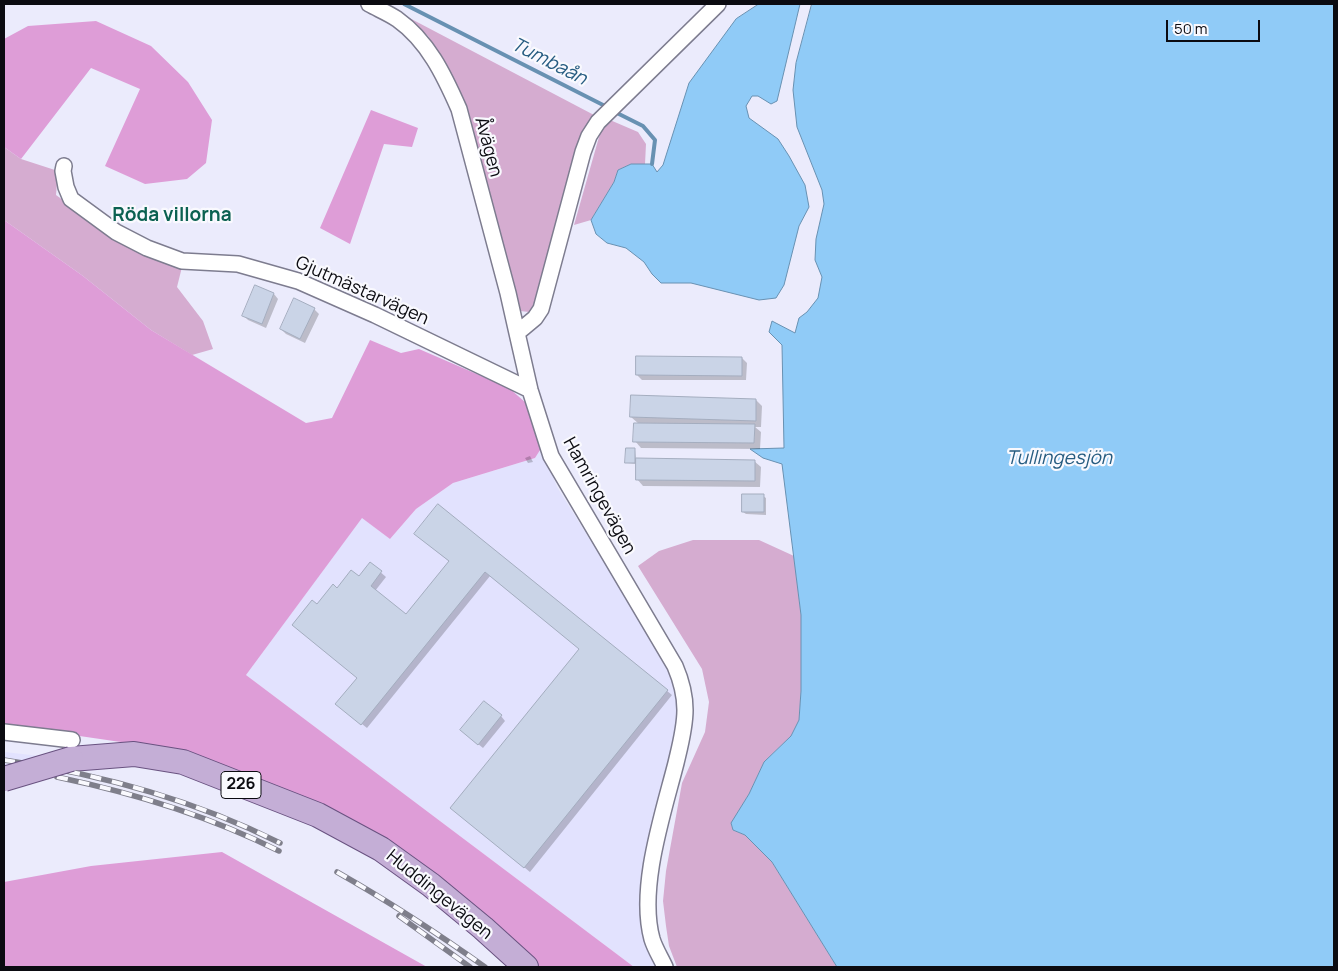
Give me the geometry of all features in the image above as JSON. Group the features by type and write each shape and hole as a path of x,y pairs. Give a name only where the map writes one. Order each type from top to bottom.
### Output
{"main road":[{"name":"Huddingevägen","path":"4,779 71,750 134,754 183,762 318,815 382,849 432,885 526,967"}],"street":[{"name":"Åvägen","path":"369,4 397,20 419,39 439,66 448,84 459,109 508,292 517,333"},
{"path":"517,333 535,318 541,309 583,152 598,122 718,4"},
{"name":"Gjutmästarvägen","path":"64,166 66,187 71,199 116,232 147,248 182,261 238,264 298,281 375,314 530,390"},
{"name":"Hamringevägen","path":"517,333 530,390 551,456 675,666 682,682 685,710 683,733 659,832 649,890 648,911 652,940 665,967"},
{"path":"4,732 71,750"}],"shaded area":[{"path":"398,12 594,115 576,153 535,311 520,311 465,105 445,63 428,36"},
{"path":"96,21 151,46 188,82 212,120 206,163 187,179 145,184 105,166 140,89 91,68 21,159 4,147 4,39 28,26"},
{"path":"371,110 418,128 412,147 384,144 350,244 320,228"},
{"path":"610,120 638,132 646,144 645,164 631,164 618,170 614,182 591,220 574,225 601,130"},
{"path":"4,147 21,159 58,171 56,195 111,235 182,267 177,287 203,321 213,349 192,355 151,330 83,276 4,220"},
{"path":"4,220 83,276 151,330 306,423 332,418 370,340 401,353 419,349 509,388 526,403 542,447 535,458 453,483 416,509 390,539 362,518 246,675 634,967 537,967 434,875 155,747 4,725"},
{"path":"542,447 557,487 667,663 676,685 679,711 676,730 642,873 642,921 659,967 634,967 246,675 362,517 390,539 416,509 453,483 535,458"},
{"path":"693,540 759,540 794,556 801,615 799,720 791,736 764,762 749,794 731,824 733,830 745,835 772,862 837,967 677,967 669,946 663,901 666,871 682,783 705,732 709,702 702,669 638,566 659,551"},
{"path":"4,752 40,756 4,768"},
{"path":"222,852 427,967 4,967 4,882 91,866"}],"water":[{"path":"759,4 800,4 777,101 771,104 758,96 752,96 746,106 749,118 778,139 789,156 805,185 809,207 799,226 784,285 776,298 759,300 691,283 661,283 644,262 626,248 607,243 596,234 591,220 614,182 618,170 631,164 652,164 657,172 663,165 689,83 736,19"},
{"name":"Tullingesjön","path":"812,4 1334,4 1334,967 837,967 772,862 745,835 733,830 731,823 749,794 764,762 791,736 799,720 801,615 782,464 763,458 750,449 784,448 782,345 769,332 772,321 795,333 799,318 807,312 818,298 822,277 815,260 816,239 824,204 822,190 797,127 793,90 796,63"}],"building":[{"path":"255,285 274,293 262,324 242,316"},
{"path":"294,298 315,308 300,339 280,329"},
{"path":"636,356 742,357 742,376 636,375"},
{"path":"631,395 756,399 756,421 630,417"},
{"path":"634,423 755,424 754,443 633,442"},
{"path":"626,448 635,448 635,463 625,463"},
{"path":"636,458 755,460 755,481 636,480"},
{"path":"742,494 764,494 764,512 742,512"},
{"path":"438,504 668,690 524,868 450,808 579,649 485,572 361,725 335,704 357,678 292,625 312,600 317,604 333,584 337,588 351,570 359,576 370,562 382,571 371,586 406,614 449,561 414,534"},
{"path":"484,701 502,715 478,745 460,730"}],"waterway":[{"name":"Tumbaån","path":"404,4 607,107"},
{"name":"Tumbaån","path":"615,112 643,126 655,140 652,164"}],"railway":[{"path":"4,760 76,773 146,791 214,814 280,843"},
{"path":"57,777 114,790 171,807 226,827 279,851"},
{"path":"337,872 375,894 485,967"},
{"path":"399,916 470,967"}],"district":[{"name":"Röda villorna","path":"172,216"}]}
